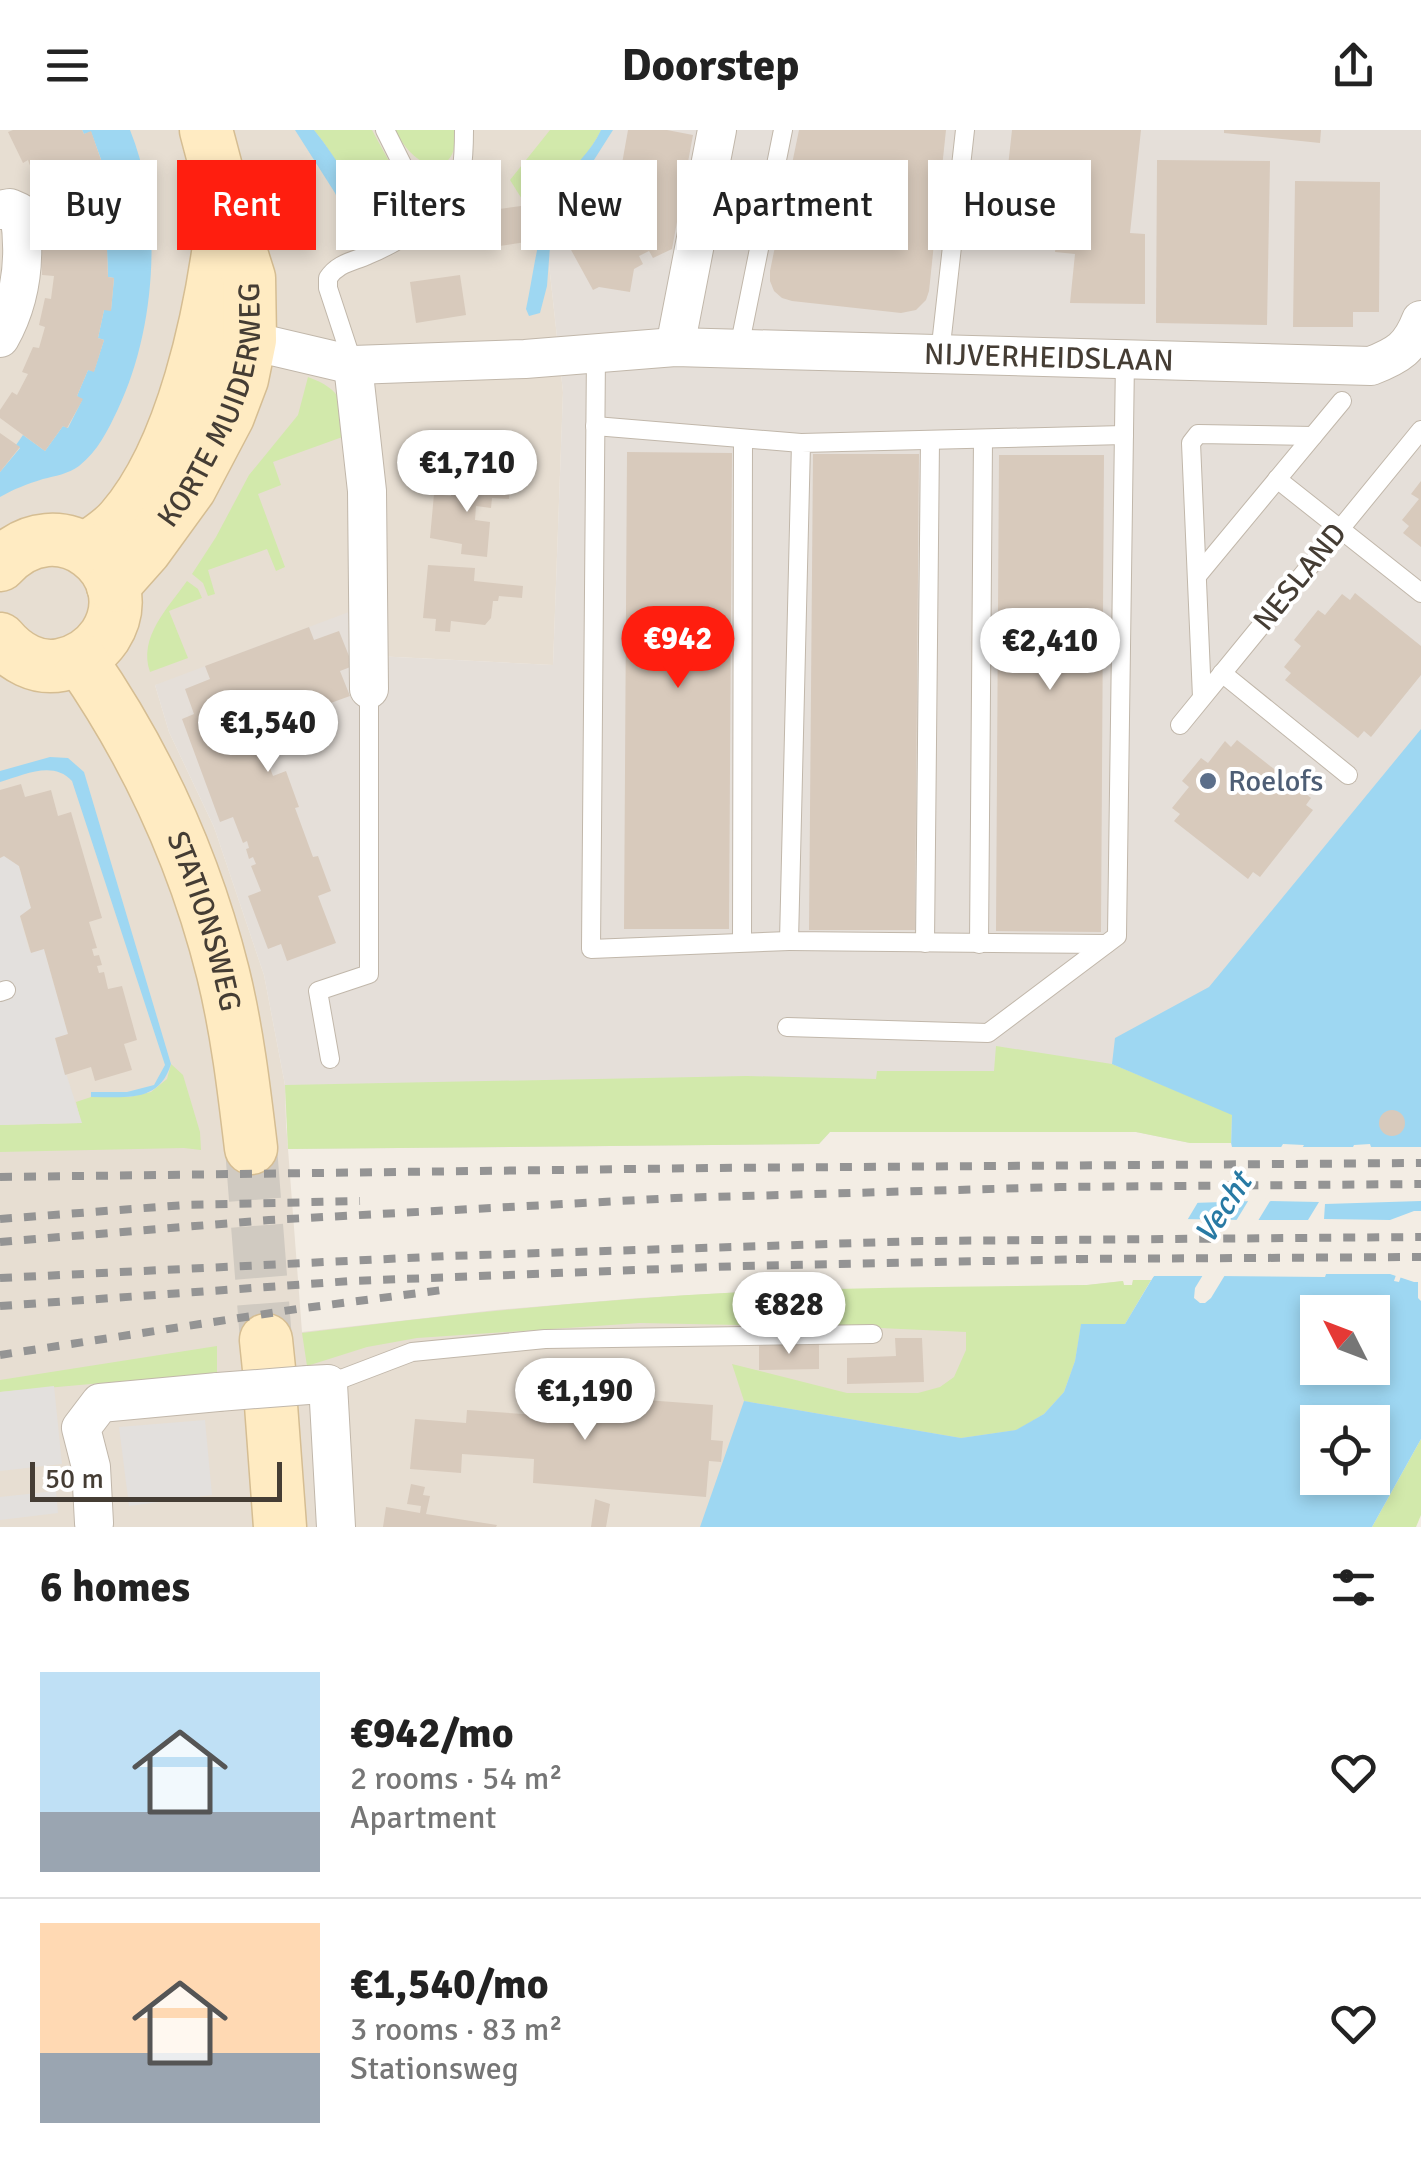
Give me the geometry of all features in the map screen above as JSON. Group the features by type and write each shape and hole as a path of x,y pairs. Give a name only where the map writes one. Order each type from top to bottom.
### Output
{"main road":[{"name":"KORTE MUIDERWEG","path":"99,567 167,444 196,363 227,335 249,278 206,130"},
{"path":"0,565 14,550 32,542 68,541 99,567 115,608 110,628 98,646 80,659 57,666 44,665 3,649"},
{"name":"STATIONSWEG","path":"80,659 142,763 183,849 208,920 224,974 251,1148"},
{"path":"280,1527 289,1376"}],"street":[{"path":"675,346 717,130"},
{"path":"0,210 10,208 19,212 23,254 15,303 0,338"},
{"name":"NIJVERHEIDSLAAN","path":"227,335 353,365 525,359 675,346 1371,366 1394,357 1418,336"},
{"path":"353,365 367,491 369,689"},
{"path":"85,1526 91,1466 81,1428 100,1403 218,1392 289,1376 336,1527"}],"lane":[{"path":"385,130 400,160"},
{"path":"462,160 464,130"},
{"path":"738,348 783,130"},
{"path":"940,354 965,130"},
{"path":"353,365 328,278 341,264 378,250"},
{"path":"596,353 591,949 789,941 1106,944"},
{"path":"787,1027 988,1033 1117,936 1126,358"},
{"path":"1197,576 1342,401"},
{"path":"595,426 800,443 1124,435"},
{"name":"NESLAND","path":"1180,725 1421,430"},
{"path":"1202,697 1193,438 1198,434 1313,436"},
{"path":"742,942 743,438"},
{"path":"979,944 982,438"},
{"path":"926,943 930,440"},
{"path":"789,941 800,443"},
{"path":"1277,479 1421,593"},
{"path":"1222,673 1348,775"},
{"path":"330,1059 318,991 369,974 369,689"},
{"path":"289,1376 412,1352 545,1339 873,1334"}],"shaded area":[{"path":"0,130 607,130 590,160 521,160 521,250 547,250 563,392 553,665 356,655 155,685 169,732 214,827 264,975 285,1085 302,1332 639,1298 1123,1281 1124,1285 1132,1285 1133,1280 1151,1280 1125,1324 1106,1527 0,1527"},
{"path":"607,130 1421,130 1421,914 1232,1114 1231,1143 1190,1143 1136,1132 830,1132 819,1144 288,1149 285,1085 264,975 214,827 169,732 155,685 354,610 356,655 553,665 563,392 547,250 657,250 657,160 590,160"},
{"path":"4,856 19,866 31,908 20,917 30,952 44,949 68,1034 55,1039 82,1123 0,1125 0,858"},
{"path":"54,1386 62,1464 0,1471 0,1392"},
{"path":"205,1420 212,1495 129,1506 119,1427"},
{"path":"56,1491 58,1513 0,1520 0,1497"}],"green space":[{"path":"314,130 372,130 388,160 336,162"},
{"path":"394,130 454,130 455,146 448,160 420,160"},
{"path":"550,130 601,130 581,160 526,160"},
{"path":"521,166 521,198 510,180"},
{"path":"308,377 339,398 348,435 273,462 281,485 258,494 285,567 276,571 267,549 208,570 215,594 208,596 203,583 192,574 249,475 298,415"},
{"path":"187,581 202,598 169,611 188,658 150,672 147,659 151,635"},
{"path":"996,1046 1112,1064 1232,1114 1231,1143 1190,1143 1136,1132 830,1132 819,1144 288,1149 285,1085 747,1076 876,1079 877,1071 994,1071"},
{"path":"171,1064 183,1075 200,1132 201,1150 0,1152 0,1125 81,1123 76,1102 151,1092 167,1079"},
{"path":"1133,1280 1151,1280 1125,1324 1081,1325 1075,1361 1064,1392 1044,1414 1017,1430 961,1438 744,1401 732,1364 847,1393 918,1393 940,1387 954,1377 966,1350 966,1332 640,1323 417,1338 367,1347 307,1366 302,1333 522,1308 688,1295 1123,1281 1124,1285 1132,1285"},
{"path":"217,1346 217,1373 0,1392 0,1380"},
{"path":"1421,1439 1421,1515 1416,1527 1372,1527"}],"water":[{"path":"82,130 130,130 140,160 101,160 91,132 84,134"},
{"path":"295,130 314,130 336,161 336,195 316,160"},
{"path":"601,130 613,130 594,160 580,160"},
{"path":"107,250 151,250 141,343 118,409 92,454 79,466 0,497 0,472 20,448 16,445 23,435 45,451 63,426 68,428 82,400 77,396 88,370 94,371 104,340 98,338 104,310 111,310 114,278 108,277"},
{"path":"537,250 550,250 540,313 529,316 526,309"},
{"name":"Vecht","path":"1421,729 1421,1217 1394,1281 1399,1282 1406,1262 1418,1262 1421,1439 1390,1495 1390,1405 1300,1405 1300,1495 1390,1495 1372,1527 700,1527 744,1401 961,1438 1016,1430 1044,1414 1064,1392 1075,1361 1081,1324 1125,1324 1231,1147 1232,1115 1112,1064 1115,1038 1209,987","holes":["1283,1144 1304,1145 1211,1298 1200,1303 1194,1298 1195,1288"]},
{"path":"50,757 68,758 84,772 171,1064 158,1086 140,1095 91,1097 91,1092 127,1092 154,1085 165,1065 72,781 47,770 0,782 0,771"}],"pier":[{"path":"1226,1143 1232,1147 1421,1147 1421,1201 1325,1204 1324,1219 1390,1220 1421,1211 1421,1229 1408,1257 1421,1258 1421,1282 1390,1274 1219,1276 1253,1220 1308,1220 1319,1202 1264,1201 1296,1149 1286,1149 1254,1201 1192,1203"},
{"path":"1182,1219 1242,1220 1209,1276 1154,1276 1145,1280"}],"building":[{"path":"628,130 693,135 688,160 677,160 677,222 672,249 653,258 649,251 639,256 643,264 634,269 630,292 599,287 593,290 571,250 657,250 657,160 623,160"},
{"path":"799,130 946,130 943,160 928,160 928,250 933,250 929,291 916,310 901,313 792,301 774,291 770,271 774,250 908,250 908,160 793,160"},
{"path":"1012,130 1141,130 1130,233 1145,234 1145,304 1070,303 1075,254 1055,250 1091,250 1091,160 1009,160"},
{"path":"1224,130 1321,130 1320,143"},
{"path":"91,131 101,160 30,160 30,166 28,160 23,163 8,132"},
{"path":"1157,160 1270,161 1267,325 1156,323"},
{"path":"1295,181 1380,182 1379,312 1353,312 1353,327 1293,327"},
{"path":"521,206 521,243 501,246 501,209"},
{"path":"41,250 107,250 108,277 114,278 111,311 104,310 98,338 104,340 94,372 88,370 77,396 83,399 67,428 63,426 45,451 0,418 0,410 12,392 17,395 28,374 22,372 33,347 39,348 45,327 39,325 45,298 51,299 54,276 42,275"},
{"path":"460,275 466,315 416,323 410,282"},
{"path":"0,433 20,447 0,472"},
{"path":"627,452 732,453 729,929 624,929"},
{"path":"813,454 919,454 915,930 809,930"},
{"path":"999,455 1104,455 1101,932 996,931"},
{"path":"470,476 510,480 509,499 492,498 491,508 476,506 475,520 490,522 487,557 461,554 462,544 430,538 434,494 468,494"},
{"path":"1421,481 1421,547 1403,533 1409,526 1402,520 1419,499 1411,494"},
{"path":"428,565 475,568 474,581 523,586 522,598 499,596 498,601 493,601 491,618 485,625 451,621 450,632 435,631 436,619 423,618"},
{"path":"1355,593 1421,646 1421,675 1371,737 1364,731 1358,738 1285,680 1291,673 1284,667 1301,646 1294,640 1318,610 1325,615 1342,594 1350,600"},
{"path":"309,627 314,640 339,631 353,666 340,671 350,696 314,709 309,696 268,712 270,720 265,731 257,734 273,776 286,771 313,857 318,856 331,891 318,896 336,943 287,961 281,944 268,949 248,896 261,891 251,866 256,864 253,857 249,859 247,841 243,843 233,817 220,822 182,719 194,714 185,689 210,679 205,666"},
{"path":"1237,740 1311,798 1306,805 1313,810 1260,877 1253,872 1248,879 1174,821 1180,814 1172,808 1189,787 1182,781 1201,758 1208,763 1225,741 1231,747"},
{"path":"21,784 25,797 51,790 58,816 71,812 102,918 89,922 97,948 92,949 94,956 99,955 102,965 97,966 99,973 104,972 108,989 122,986 137,1040 124,1044 132,1070 95,1081 91,1067 65,1075 55,1038 68,1034 44,949 31,953 20,916 31,908 19,866 4,856 0,858 0,790"},
{"path":"1392,1110 1401,1114 1405,1123 1401,1132 1392,1136 1383,1132 1379,1123 1383,1114"},
{"path":"895,1338 922,1338 924,1382 847,1384 847,1358 896,1356"},
{"path":"819,1344 819,1369 759,1370 759,1345"},
{"path":"538,1392 713,1405 711,1440 723,1441 721,1462 709,1461 706,1497 533,1483 534,1459 462,1454 461,1473 410,1469 415,1419 466,1423 467,1410 537,1415"},
{"path":"411,1484 425,1487 423,1495 430,1496 426,1514 497,1525 383,1527 386,1507 420,1513 421,1506 407,1504"},
{"path":"595,1499 610,1504 606,1527 591,1527"}],"tunnel":[{"path":"251,1148 266,1340"}],"railway":[{"path":"0,1177 1421,1163"},
{"path":"0,1242 269,1220 675,1198 1060,1187 1421,1184"},
{"path":"0,1219 185,1205 360,1201"},
{"path":"0,1278 448,1256 922,1241 1421,1237"},
{"path":"1076,1259 1421,1257"},
{"path":"0,1306 351,1281 741,1266 1088,1259"},
{"path":"0,1355 442,1290"}],"place":[{"name":"Roelofs","path":"1208,781"}]}
